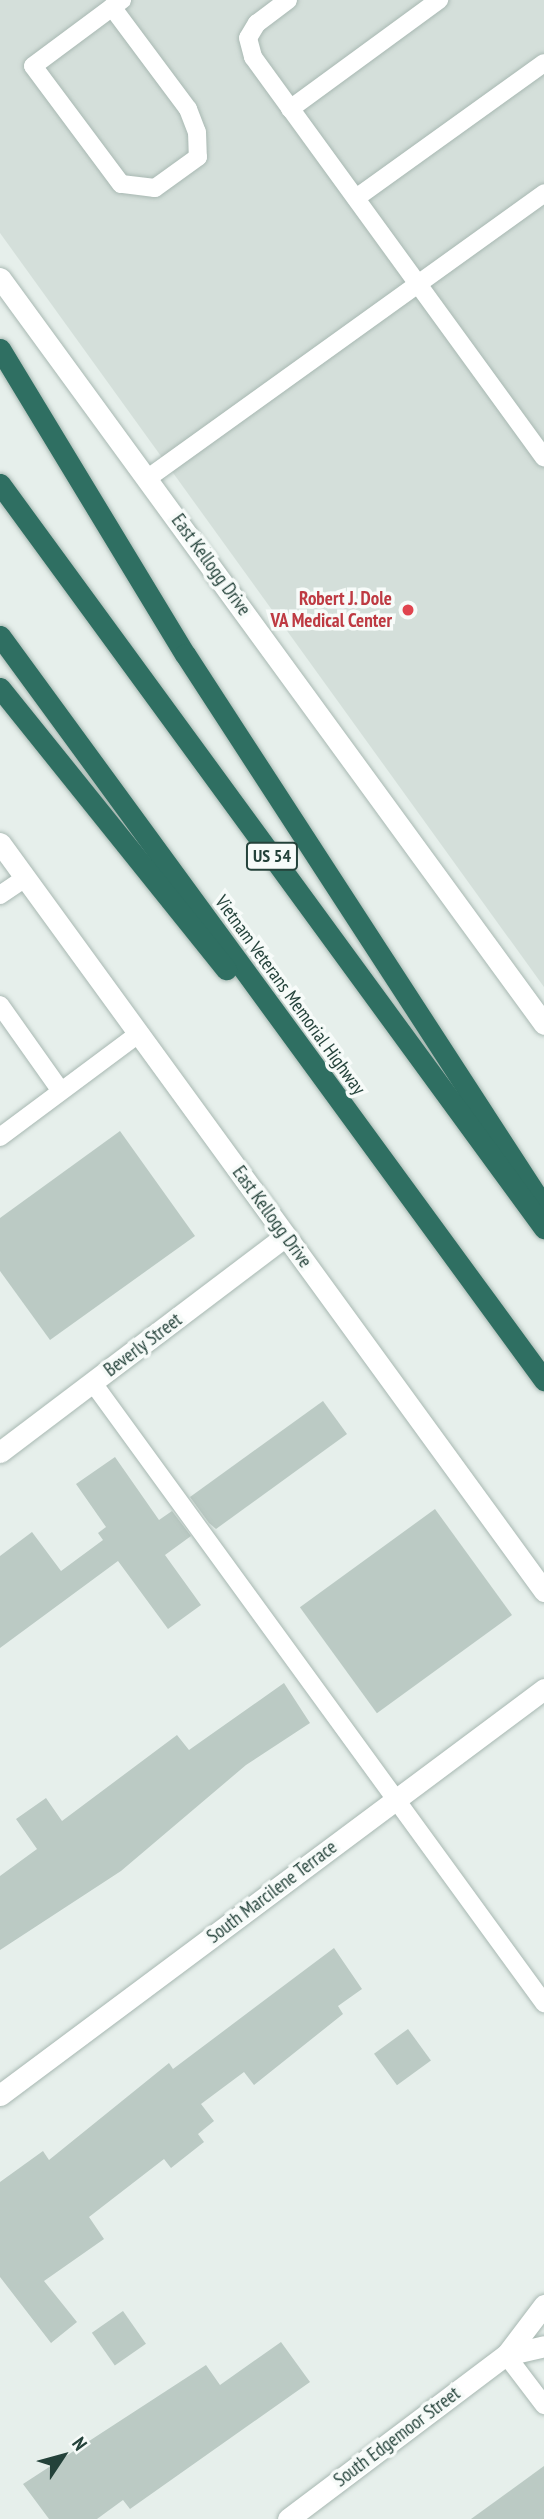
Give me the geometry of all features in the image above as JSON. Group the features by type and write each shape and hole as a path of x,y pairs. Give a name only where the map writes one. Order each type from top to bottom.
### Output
{"highway":[{"path":"0,349 186,654 544,1207"},
{"name":"US 54","path":"0,484 544,1228"},
{"name":"Vietnam Veterans Memorial Highway","path":"0,636 544,1380"},
{"path":"0,688 401,1185"}],"main road":[{"name":"East Kellogg Drive","path":"0,278 544,1024"},
{"name":"East Kellogg Drive","path":"0,843 544,1591"},
{"name":"Beverly Street","path":"3,1443 93,1383 286,1236"},
{"name":"South Marcilene Terrace","path":"0,2095 544,1689"},
{"name":"South Edgemoor Street","path":"288,2519 506,2356 544,2305"},
{"name":"South Edgemoor Street","path":"506,2356 544,2346"}],"lane":[{"path":"288,0 257,23 248,38 253,57 544,458"},
{"path":"290,108 439,0"},
{"path":"117,4 188,109 197,132 198,157 155,188 121,184 33,66 117,4"},
{"path":"356,198 544,63"},
{"path":"148,478 544,193"},
{"path":"0,895 25,877"},
{"path":"0,1005 61,1091"},
{"path":"0,1137 138,1034"},
{"path":"93,1383 399,1798 544,2003"},
{"path":"506,2356 544,2405"}],"shaded area":[{"name":"Robert J. Dole VA Medical Center","path":"0,0 544,0 544,987 0,233"}],"building":[{"path":"120,1131 195,1236 50,1340 0,1271 0,1218"},
{"path":"323,1401 347,1434 216,1529 209,1523 190,1497"},
{"path":"115,1457 159,1520 172,1511 191,1536 165,1555 201,1605 168,1629 118,1561 0,1648 0,1556 32,1532 61,1571 103,1540 98,1533 106,1527 76,1484"},
{"path":"435,1509 512,1615 377,1713 300,1607"},
{"path":"284,1683 310,1723 246,1765 121,1871 0,1950 0,1876 37,1849 16,1819 46,1798 62,1821 177,1735 189,1750"},
{"path":"334,1948 362,1989 338,2006 343,2014 254,2085 244,2072 201,2104 214,2121 198,2134 204,2142 171,2168 164,2159 89,2217 104,2239 44,2281 77,2322 51,2343 0,2277 0,2182 43,2151 49,2160 169,2063 173,2069"},
{"path":"408,2029 431,2061 397,2085 374,2054"},
{"path":"123,2311 146,2344 115,2366 92,2333"},
{"path":"281,2342 310,2382 130,2509 123,2500 97,2519 49,2519 23,2484 206,2365 220,2385"},
{"path":"544,2466 544,2519 471,2519"}],"place":[{"name":"Robert J. Dole VA Medical Center","path":"408,610"}]}
